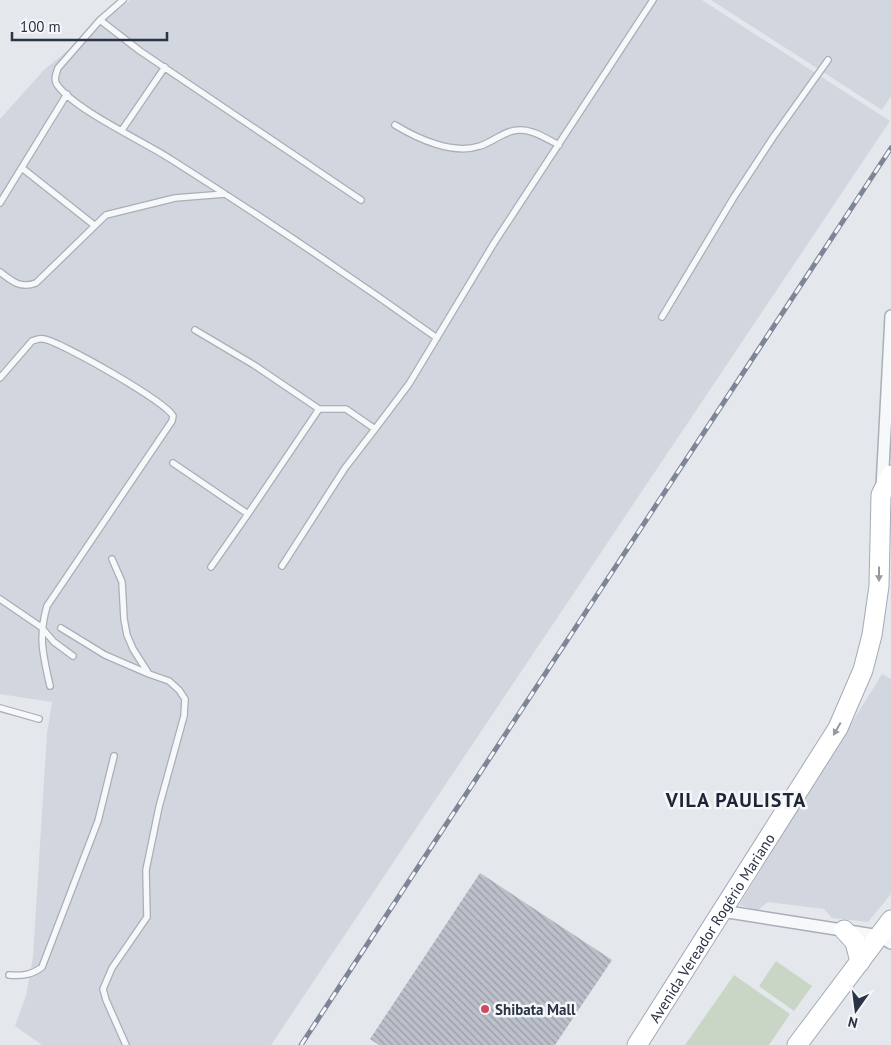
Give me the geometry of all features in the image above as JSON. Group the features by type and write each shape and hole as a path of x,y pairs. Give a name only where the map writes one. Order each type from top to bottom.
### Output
{"main road":[{"name":"Avenida Vereador Rogério Mariano","path":"637,1045 838,728 852,700 863,670 877,609 885,538 886,493 891,475"},
{"path":"797,1045 860,962 886,939 891,920"},
{"path":"844,930 855,942 860,962"}],"street":[{"path":"886,493 891,316"},
{"path":"722,911 844,930 886,939"}],"lane":[{"path":"123,0 100,20 58,68 55,76 56,85 76,102 226,194 313,251 437,338"},
{"path":"282,566 345,468 409,384 494,244 653,0"},
{"path":"100,20 165,67 361,200"},
{"path":"662,317 734,197 774,136 828,60"},
{"path":"122,130 165,67"},
{"path":"0,203 67,94"},
{"path":"396,125 423,140 460,148 478,147 505,133 520,130 534,133 559,145"},
{"path":"22,168 94,225"},
{"path":"0,272 18,285 27,286 36,283 106,215 150,203 196,195 226,194"},
{"path":"195,330 254,365 319,409 346,409 375,430"},
{"path":"0,378 32,341 45,339 115,374 163,406 172,416 172,421 69,576 53,595 41,627 42,648 50,686"},
{"path":"211,567 319,409"},
{"path":"173,463 248,514"},
{"path":"112,559 122,582 127,635 149,674"},
{"path":"0,599 41,627 54,642 73,656"},
{"path":"62,628 105,655 169,681 185,699 184,716 159,808 146,870 147,917 112,968 103,989 126,1045"},
{"path":"0,708 39,720"},
{"path":"9,975 20,976 35,972 42,967 98,820 114,756"}],"shaded area":[{"path":"130,0 702,0 890,121 271,1045 42,1045 15,1026 26,996 33,957 47,733 52,702 0,694 0,119 45,69"},
{"path":"711,0 891,0 891,96 882,110"},
{"path":"882,674 891,679 891,894 868,922 832,918 824,909 768,902 758,910 739,905"}],"green space":[{"path":"776,961 812,986 794,1011 759,986"},
{"path":"734,975 790,1014 769,1045 685,1045"}],"building":[{"path":"480,873 612,960 555,1045 379,1045 370,1039"}],"railway":[{"path":"301,1045 891,148"}],"place":[{"name":"Shibata Mall","path":"485,1009"}],"district":[{"name":"VILA PAULISTA","path":"736,800"}]}
